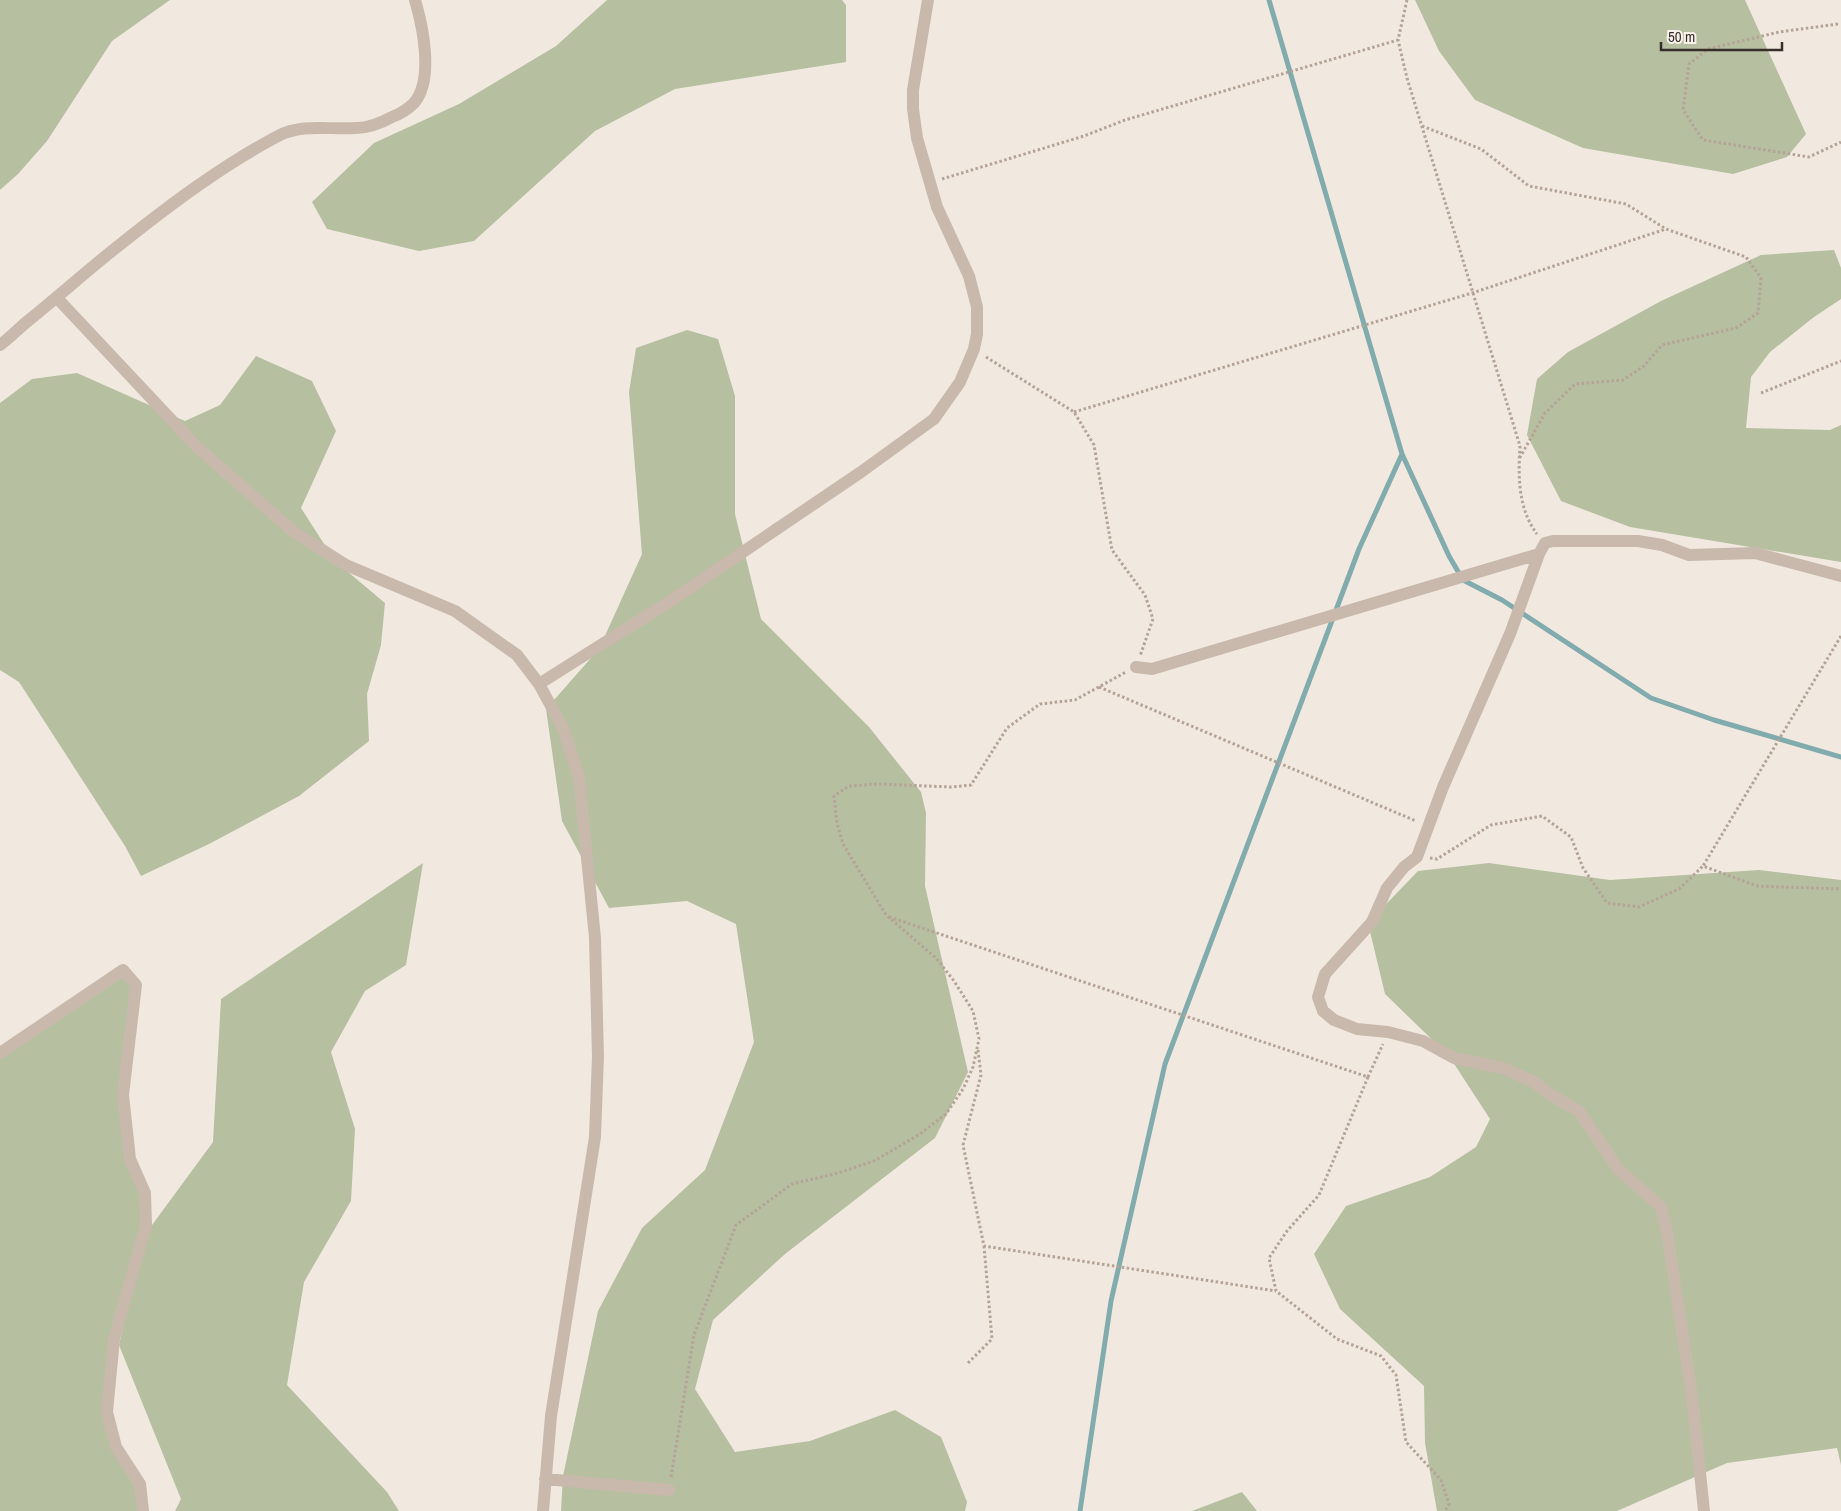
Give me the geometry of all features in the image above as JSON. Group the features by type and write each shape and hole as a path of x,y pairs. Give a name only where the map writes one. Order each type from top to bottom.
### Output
{"street":[{"path":"0,345 122,243 174,204 212,177 280,135 304,128 367,127 389,119 412,105 423,86 424,71 424,35 416,0"},
{"path":"539,684 672,600 861,472 934,419 960,382 974,349 978,321 974,291 963,260 937,207 917,138 913,110 913,90 928,0"},
{"path":"57,298 196,446 294,532 346,565 455,611 517,655 539,684 564,730 579,778 595,938 598,1056 595,1137 551,1416 543,1511"},
{"path":"1136,667 1152,669 1542,549 1553,541 1638,541 1662,545 1689,555 1755,553 1841,576"},
{"path":"1542,549 1510,634 1443,787 1416,858 1404,867 1387,888 1372,922 1325,974 1318,996 1323,1011 1334,1020 1357,1029 1388,1032 1423,1041 1454,1058 1503,1068 1534,1082 1554,1097 1579,1111 1618,1169 1661,1206 1668,1238 1692,1396 1704,1511"},
{"path":"0,1053 123,970 136,985 123,1095 130,1159 144,1193 146,1225 114,1339 107,1412 116,1447 140,1484 143,1511"},
{"path":"546,1479 669,1490"}],"path":[{"path":"1407,0 1398,40 1407,78 1520,446 1519,472 1523,507 1542,549"},
{"path":"1838,24 1779,32 1708,49 1689,64 1683,110 1703,140 1809,157 1841,142"},
{"path":"930,183 1084,136 1125,120 1398,40"},
{"path":"1422,126 1481,149 1530,186 1626,204 1666,229 1746,257 1761,278 1758,313 1736,328 1662,345 1644,366 1623,380 1575,384 1545,413 1519,459"},
{"path":"1074,412 1472,293 1666,229"},
{"path":"669,1490 694,1334 736,1224 792,1184 838,1173 874,1161 920,1134 946,1114 973,1067 978,1046 979,1039 973,1011 954,981 936,958 886,915 843,844 837,823 834,796 849,786 878,784 951,787 971,785 1007,728 1020,718 1040,704 1076,700 1136,667 1153,619 1145,594 1112,550 1094,445 1074,412 974,349"},
{"path":"1761,393 1841,361"},
{"path":"1416,858 1437,859 1491,826 1542,816 1571,838 1583,868 1607,903 1639,908 1679,889 1703,866 1841,636"},
{"path":"1098,687 1428,826"},
{"path":"1703,866 1757,886 1841,889"},
{"path":"886,915 1368,1077"},
{"path":"1276,1291 1269,1258 1287,1231 1319,1195 1388,1032"},
{"path":"968,1363 992,1339 984,1246 963,1144 981,1075 978,1046"},
{"path":"984,1246 1276,1291 1337,1339 1380,1356 1396,1374 1406,1442 1441,1480 1449,1504 1444,1511"}],"green space":[{"path":"0,0 170,0 112,41 47,141 18,174 0,190"},
{"path":"607,0 842,0 846,5 846,62 675,89 595,131 474,241 419,251 327,229 312,202 374,143 459,104 556,46"},
{"path":"1415,0 1745,0 1806,134 1787,157 1733,174 1583,148 1475,100 1439,51"},
{"path":"1834,250 1841,268 1841,299 1814,317 1770,352 1751,377 1746,428 1830,430 1841,425 1841,562 1630,527 1561,501 1527,435 1537,379 1568,352 1661,301 1761,255"},
{"path":"687,330 718,339 735,396 735,514 761,619 869,727 921,792 926,813 925,886 968,1072 935,1138 785,1254 713,1320 695,1389 735,1452 810,1441 895,1410 941,1437 967,1502 965,1511 561,1511 563,1476 598,1311 642,1228 705,1170 754,1042 736,924 687,901 609,908 562,821 546,709 599,649 642,554 629,392 636,348"},
{"path":"256,356 312,381 336,431 301,508 335,561 385,603 381,645 367,694 369,741 299,796 209,844 141,876 125,846 19,682 0,670 0,403 32,379 77,373 185,421 220,405"},
{"path":"423,863 406,965 365,991 331,1052 355,1129 351,1201 304,1282 287,1385 387,1492 399,1511 175,1511 181,1499 119,1345 144,1236 213,1142 221,999"},
{"path":"1489,863 1610,880 1759,870 1841,880 1841,1465 1837,1448 1727,1463 1617,1511 1437,1511 1425,1443 1424,1386 1340,1309 1314,1254 1346,1206 1430,1177 1476,1147 1490,1119 1449,1056 1385,994 1368,923 1418,871"},
{"path":"122,973 132,985 118,1095 142,1192 144,1221 103,1412 136,1485 140,1511 0,1511 0,1057"},
{"path":"1242,1492 1257,1511 1192,1511"}],"waterway":[{"path":"1269,0 1402,454 1449,556 1463,580 1502,600 1651,698 1714,720 1841,757"},
{"path":"1080,1511 1111,1301 1165,1064 1359,549 1402,454"}]}
